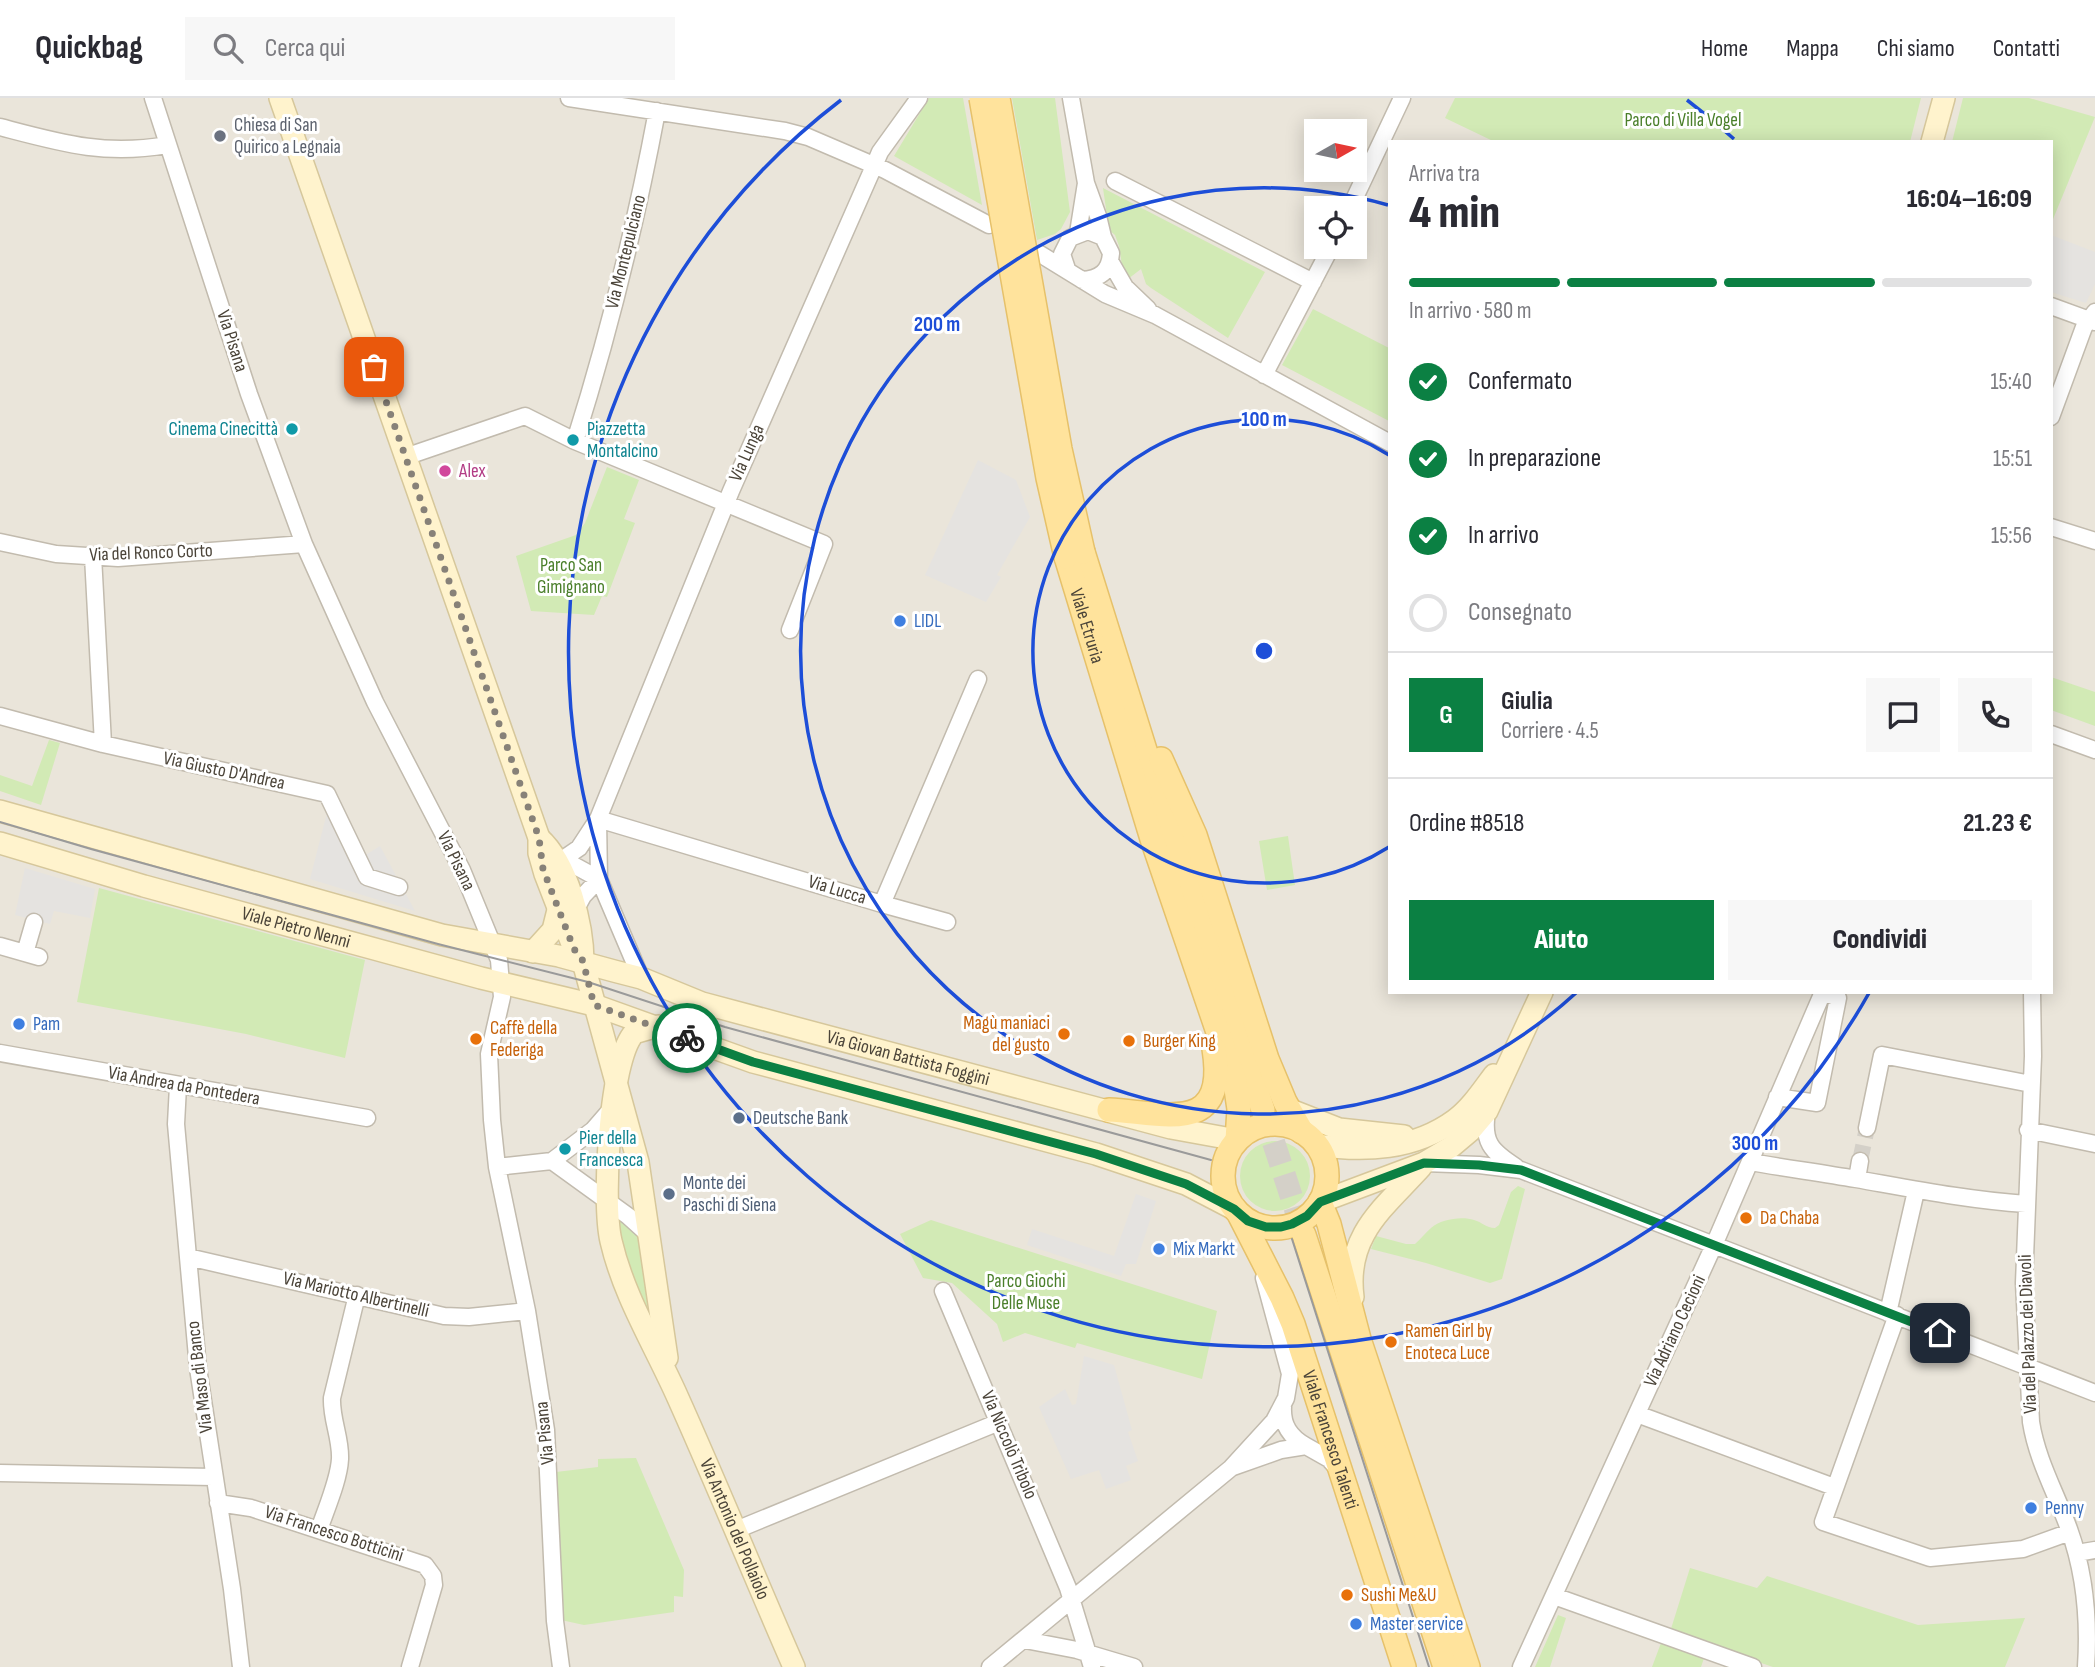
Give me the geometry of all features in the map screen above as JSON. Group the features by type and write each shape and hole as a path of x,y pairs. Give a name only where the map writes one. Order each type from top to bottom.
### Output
{"main road":[{"name":"Viale Etruria","path":"981,98 1048,478 1074,555 1122,677 1195,835 1267,1059 1288,1109 1309,1139"},
{"name":"Viale Etruria","path":"998,98 1060,449 1074,555 1114,718 1236,1086 1239,1119 1237,1140"},
{"name":"Viale Etruria","path":"1122,677 1263,1110"},
{"path":"1109,1110 1177,1116 1190,1114 1204,1105 1214,1090 1217,1074 1207,1005"},
{"path":"1272,1125 1283,1126 1309,1139 1324,1158 1326,1185 1320,1202 1307,1216 1281,1227 1256,1225 1237,1213 1225,1191 1223,1175 1228,1154 1237,1140 1256,1128 1272,1125"},
{"path":"1320,1202 1329,1224 1349,1306 1468,1667"},
{"name":"Viale Francesco Talenti","path":"1237,1213 1288,1311 1404,1667"},
{"name":"Viale Francesco Talenti","path":"1304,1235 1445,1667"}],"street":[{"name":"Via Pisana","path":"153,98 249,394 304,544 374,702 462,870 499,960 502,997 489,1054 492,1120 497,1167 527,1311 546,1430 555,1621 561,1667"},
{"name":"Via Antonio del Pollaiolo","path":"280,98 405,457 551,850 543,869 568,908 574,949 583,962 638,1162 661,1326 675,1392"},
{"path":"569,98 797,134 874,166 989,225"},
{"name":"Via Lunga","path":"551,850 579,848 598,819 726,502 880,152 919,98"},
{"path":"1071,98 1086,183 1103,237 1110,248 1107,270 1100,276 1082,279"},
{"path":"1356,196 1402,98"},
{"path":"1933,140 1944,98"},
{"name":"Via Montepulciano","path":"575,441 636,220 657,111"},
{"path":"0,127 66,145 100,150 167,145"},
{"path":"1115,181 1313,282"},
{"path":"1078,233 1086,183"},
{"path":"1103,237 1088,231 1078,233 1070,237 1063,248 1040,254 1105,295 1155,315 1388,442"},
{"path":"1264,376 1325,259"},
{"path":"1110,261 1125,287 1155,315"},
{"path":"2053,307 2093,318 2084,327 2053,412"},
{"path":"405,457 525,416 575,441 824,544 790,630"},
{"path":"2053,528 2095,541"},
{"name":"Via del Ronco Corto","path":"0,542 48,553 118,558 173,556 304,544"},
{"path":"93,556 103,744"},
{"name":"Via Lucca","path":"598,819 882,904 978,679"},
{"name":"Via Giusto D'Andrea","path":"0,716 103,744 327,794 367,877 399,887"},
{"path":"2053,735 2095,750"},
{"name":"Viale Pietro Nenni","path":"0,811 442,935 583,962"},
{"name":"Via Lunga","path":"598,819 598,879"},
{"name":"Viale Pietro Nenni","path":"0,843 144,886 502,983 594,1005"},
{"path":"551,850 598,879 640,978"},
{"path":"533,952 568,908 598,879"},
{"path":"882,904 947,922"},
{"path":"0,946 32,955 34,922"},
{"name":"Via Giovan Battista Foggini","path":"583,962 640,978 702,1003 1171,1128 1237,1140"},
{"path":"1541,994 1487,1111 1485,1130 1491,1149 1521,1170 2095,1393"},
{"name":"Via Adriano Cecioni","path":"1521,1667 1714,1245 1822,994"},
{"path":"1777,1097 1817,1103 1838,998 1828,994"},
{"name":"Via del Palazzo dei Diavoli","path":"2032,994 2033,1056 2024,1283 2027,1367 2035,1443 2077,1553 2086,1616 2086,1667"},
{"path":"594,1005 753,1062 1096,1154 1186,1184 1237,1213"},
{"name":"Via Antonio del Pollaiolo","path":"658,1026 640,1029 631,1037 621,1057 613,1106 606,1201 611,1241 619,1269 794,1667"},
{"path":"1309,1139 1364,1149 1402,1145 1423,1137 1456,1119 1470,1107 1514,1049"},
{"name":"Via Andrea da Pontedera","path":"0,1053 367,1118"},
{"path":"1867,1128 1882,1055 2031,1084"},
{"name":"Via Maso di Banco","path":"178,1086 176,1124 198,1368 241,1667"},
{"path":"497,1167 552,1161 593,1130 613,1106"},
{"path":"1288,1109 1339,1129 1423,1137"},
{"path":"1320,1202 1424,1163 1460,1140 1487,1111"},
{"path":"2028,1130 2095,1144"},
{"path":"552,1161 649,1235"},
{"path":"1857,1179 1860,1161"},
{"path":"1750,1162 1857,1179 1916,1192 2026,1204"},
{"path":"1372,1372 1352,1290 1354,1261 1363,1233 1380,1209 1424,1163 1521,1170"},
{"path":"1916,1192 1893,1314 1823,1522 1930,1559 2023,1549 2070,1532"},
{"name":"Via Mariotto Albertinelli","path":"188,1257 452,1317 527,1311"},
{"path":"990,1667 1026,1640 1231,1468 1274,1421 1288,1392 1289,1370 1261,1257"},
{"name":"Via Niccolò Tribolo","path":"943,1291 1073,1601 1090,1660"},
{"path":"319,1530 341,1462 332,1398 357,1296"},
{"path":"1283,1407 1283,1419 1287,1429 1297,1441 1329,1459 1343,1475"},
{"path":"1637,1414 1834,1488"},
{"path":"736,1530 999,1422"},
{"path":"1231,1468 1281,1450 1306,1446"},
{"path":"0,1473 213,1477"},
{"name":"Via Francesco Botticini","path":"218,1503 251,1508 420,1562 430,1569 433,1576 432,1594 410,1667"},
{"path":"2077,1553 2095,1550"},
{"path":"1554,1596 1753,1667"},
{"path":"1026,1640 1090,1660 1134,1667"}],"shaded area":[{"path":"0,98 2095,98 2095,1667 0,1667"},
{"path":"2053,236 2095,252 2095,284 2086,303 2053,293"},
{"path":"978,460 1016,480 1030,517 997,575 1001,577 986,602 925,575"},
{"path":"330,801 364,856 380,846 415,911 310,879"},
{"path":"25,868 95,889 90,918 54,911 50,924 15,915"},
{"path":"1136,1194 1156,1201 1136,1264 1126,1264 1121,1276 1027,1245 1032,1229 1114,1256"},
{"path":"1084,1356 1114,1365 1132,1430 1128,1432 1138,1461 1126,1466 1131,1480 1106,1489 1099,1470 1071,1479 1039,1407 1065,1389 1072,1405 1076,1404"}],"green space":[{"path":"929,98 963,98 982,205 894,156"},
{"path":"1012,98 1055,98 1070,212 1061,229 1037,240"},
{"name":"Parco di Villa Vogel","path":"1455,98 1921,98 1910,140 1491,140 1445,118"},
{"path":"1963,98 2029,98 2095,117 2053,219 2053,140 1952,140"},
{"path":"1103,188 1265,272 1228,338 1151,288 1146,284 1141,269 1128,279 1115,235 1109,230"},
{"path":"1313,309 1388,347 1388,420 1282,365"},
{"name":"Parco San Gimignano","path":"607,467 639,480 624,519 635,523 607,597 602,596 594,615 531,611 516,556 576,535 585,523"},
{"path":"2053,678 2095,692 2095,726 2053,711"},
{"path":"49,740 60,743 41,805 0,791 0,775 32,786"},
{"path":"1288,836 1295,885 1267,890 1259,841"},
{"path":"99,888 365,960 345,1058 246,1034 77,1002"},
{"path":"1275,1141 1300,1151 1310,1176 1300,1201 1275,1211 1250,1201 1240,1176 1250,1151"},
{"path":"1518,1186 1525,1189 1502,1279 1490,1283 1371,1249 1376,1236 1415,1244 1435,1225 1452,1219 1469,1219 1495,1228 1499,1225 1511,1192"},
{"path":"618,1220 639,1234 652,1330 621,1243"},
{"name":"Parco Giochi Delle Muse","path":"931,1220 1217,1311 1202,1379 1077,1343 1075,1348 1025,1333 1003,1342 997,1324 952,1283 923,1278 900,1234"},
{"path":"636,1458 684,1570 683,1597 674,1596 674,1612 584,1625 561,1620 556,1472 598,1467 598,1459"},
{"path":"1690,1568 1757,1588 1767,1576 1918,1625 2025,1618 2005,1667 1773,1667 1670,1632"},
{"path":"1558,1615 1566,1618 1550,1667 1535,1667"},
{"path":"1661,1643 1704,1658 1701,1667 1652,1667"}],"tunnel":[{"path":"1263,1110 1304,1235"},
{"path":"1860,1161 1867,1128"}],"tram line":[{"path":"0,822 438,944 588,982 725,1027 1211,1160"},
{"path":"1292,1239 1429,1667"}],"way so far":[{"path":"374,367 539,838 539,853 545,874 574,949 583,961 594,1005 687,1038"}],"place":[{"name":"Chiesa di San Quirico a Legnaia","path":"220,136"},
{"name":"Cinema Cinecittà","path":"292,429"},
{"name":"Piazzetta Montalcino","path":"573,440"},
{"name":"Alex","path":"445,471"},
{"name":"LIDL","path":"900,621"},
{"name":"Pam","path":"19,1024"},
{"name":"Magù maniaci del gusto","path":"1064,1034"},
{"name":"Caffè della Federiga","path":"476,1039"},
{"name":"Burger King","path":"1129,1041"},
{"name":"Deutsche Bank","path":"739,1118"},
{"name":"Pier della Francesca","path":"565,1149"},
{"name":"Monte dei Paschi di Siena","path":"669,1194"},
{"name":"Da Chaba","path":"1746,1218"},
{"name":"Mix Markt","path":"1159,1249"},
{"name":"Ramen Girl by Enoteca Luce","path":"1391,1342"},
{"name":"Penny","path":"2031,1508"},
{"name":"Sushi Me&U","path":"1347,1595"},
{"name":"Master service","path":"1356,1624"}],"route":[{"path":"687,1038 753,1062 1096,1154 1186,1184 1234,1209 1248,1221 1272,1228 1292,1224 1307,1216 1320,1202 1424,1163 1521,1170 1940,1333"}]}
